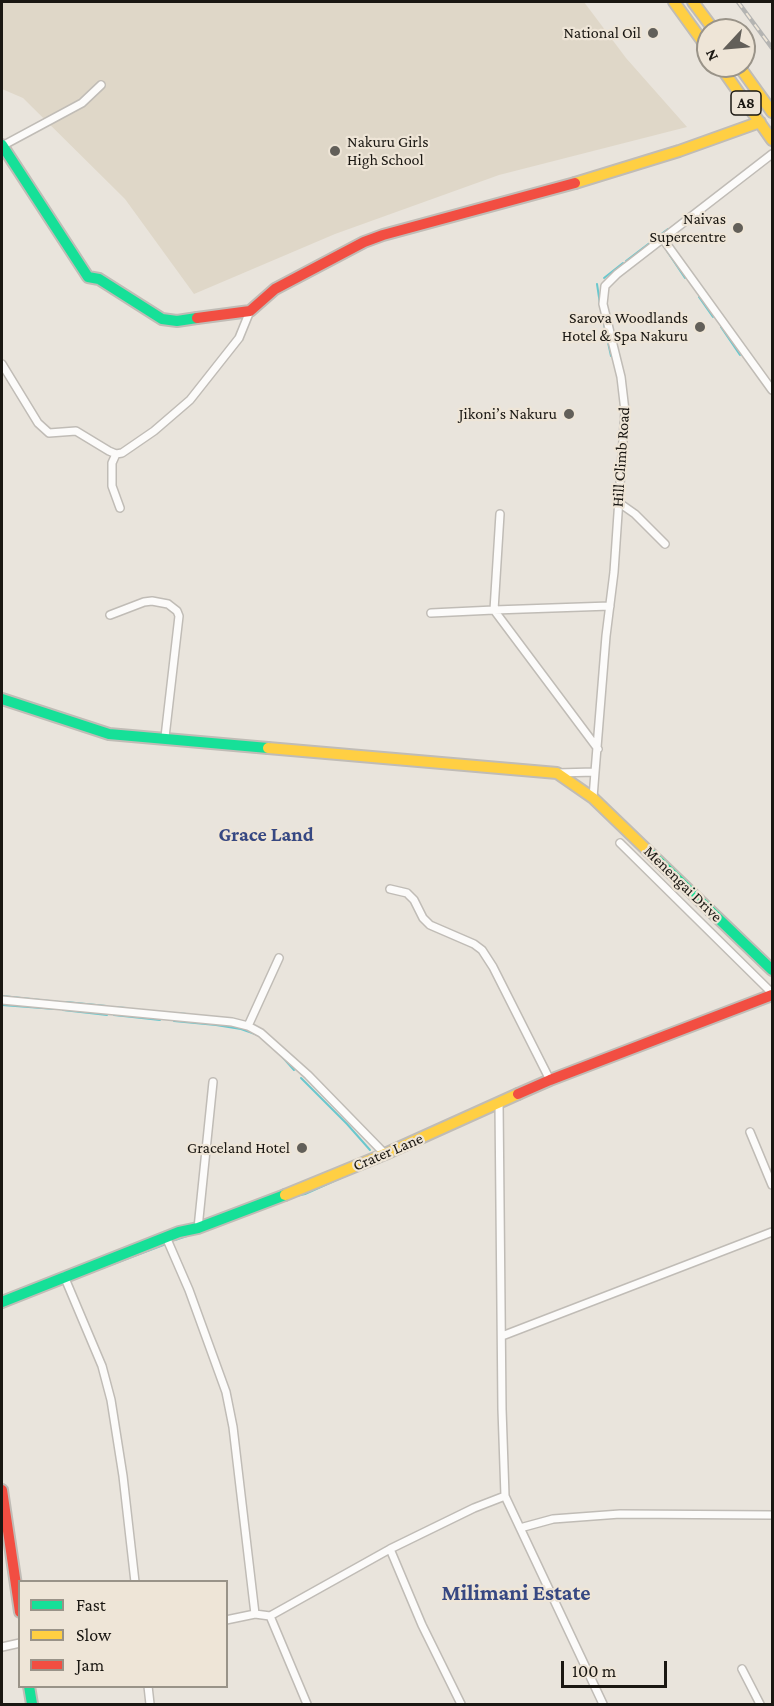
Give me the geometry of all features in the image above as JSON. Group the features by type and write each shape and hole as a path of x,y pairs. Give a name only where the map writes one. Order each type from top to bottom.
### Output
{"main road":[{"path":"674,2 696,32"},
{"path":"693,2 705,18"},
{"name":"A8","path":"729,78 772,140"},
{"name":"A8","path":"748,78 772,112"},
{"path":"2,146 83,271 168,321 250,311 275,290 364,242 597,177 679,152 760,122"},
{"path":"2,699 109,734 165,737 557,773"},
{"name":"Menengai Drive","path":"557,773 593,798 772,970"},
{"name":"Crater Lane","path":"2,1302 64,1276 179,1232 198,1228 385,1154 550,1080 772,994"},
{"path":"2,1490 18,1598"},
{"path":"29,1688 32,1704"}],"street":[{"path":"2,146 82,103 101,85"},
{"name":"Hill Climb Road","path":"593,798 625,403 603,304 603,293 609,280 772,154"},
{"path":"663,239 772,390"},
{"path":"2,364 38,423 49,433 76,431 116,454 122,453 154,431 190,400 239,338 250,311"},
{"path":"116,454 112,463 112,486 120,508"},
{"path":"618,502 635,514 665,544"},
{"path":"500,514 494,610 598,749"},
{"path":"110,615 152,601 168,604 177,611 179,616 165,737"},
{"path":"431,613 610,606"},
{"path":"557,773 595,772"},
{"path":"620,843 772,994"},
{"path":"390,889 407,893 430,925 474,944 490,959 550,1080"},
{"path":"248,1026 279,958"},
{"path":"2,1000 232,1022 248,1026 261,1033 308,1075 385,1154"},
{"path":"198,1228 213,1082"},
{"path":"499,1103 506,1496 603,1704"},
{"path":"750,1132 772,1185"},
{"path":"502,1336 772,1232"},
{"path":"166,1237 189,1290 226,1392 233,1427 255,1614"},
{"path":"64,1276 99,1357 111,1400 123,1476 135,1580"},
{"path":"228,1620 255,1614 270,1616 390,1549 474,1508 506,1496"},
{"path":"520,1528 553,1519 620,1514 772,1515"},
{"path":"390,1549 422,1625 461,1704"},
{"path":"270,1616 307,1704"},
{"path":"2,1647 18,1643"},
{"path":"742,1669 760,1704"},
{"path":"148,1688 150,1704"}],"shaded area":[{"name":"Nakuru Girls High School","path":"2,2 584,2 626,58 687,127 499,175 335,234 194,294 125,199 23,98 2,89"}],"waterway":[{"path":"672,227 689,214"},
{"path":"626,261 668,229"},
{"path":"667,251 685,278"},
{"path":"604,278 623,263"},
{"path":"597,284 600,304"},
{"path":"699,297 713,317"},
{"path":"602,315 611,356"},
{"path":"721,327 740,355"},
{"path":"2,996 59,1002"},
{"path":"66,1002 106,1006"},
{"path":"2,1005 55,1009"},
{"path":"112,1007 126,1008"},
{"path":"63,1010 107,1015"},
{"path":"177,1013 186,1014"},
{"path":"114,1015 160,1020"},
{"path":"191,1015 202,1016"},
{"path":"174,1021 241,1029 258,1035"},
{"path":"278,1052 294,1070"},
{"path":"301,1078 370,1150"},
{"path":"296,1196 352,1173"},
{"path":"175,1240 187,1236"},
{"path":"84,1275 166,1244"},
{"path":"2,1308 10,1304"}],"railway":[{"path":"738,2 772,48"}],"traffic: fast":[{"path":"2,145 88,277 99,279 162,319 177,321 197,318"},
{"path":"2,699 109,734 268,748"},
{"path":"648,851 772,970"},
{"path":"2,1302 179,1232 198,1228 285,1195"},
{"path":"29,1688 32,1704"}],"traffic: slow":[{"path":"674,2 696,32"},
{"path":"693,2 705,18"},
{"path":"728,78 772,140"},
{"path":"748,78 772,112"},
{"path":"575,183 679,151 760,122"},
{"path":"268,748 557,773 593,798 648,851"},
{"path":"285,1195 385,1154 518,1094"}],"traffic: jam":[{"path":"197,318 250,311 275,289 364,242 383,235 575,183"},
{"path":"518,1094 772,995"},
{"path":"2,1490 18,1598"}],"place":[{"name":"National Oil","path":"653,33"},
{"name":"Nakuru Girls High School","path":"335,151"},
{"name":"Naivas Supercentre","path":"738,228"},
{"name":"Sarova Woodlands Hotel & Spa Nakuru","path":"700,327"},
{"name":"Jikoni’s Nakuru","path":"569,414"},
{"name":"Graceland Hotel","path":"302,1148"}],"district":[{"name":"Grace Land","path":"266,835"},
{"name":"Milimani Estate","path":"516,1593"}]}
